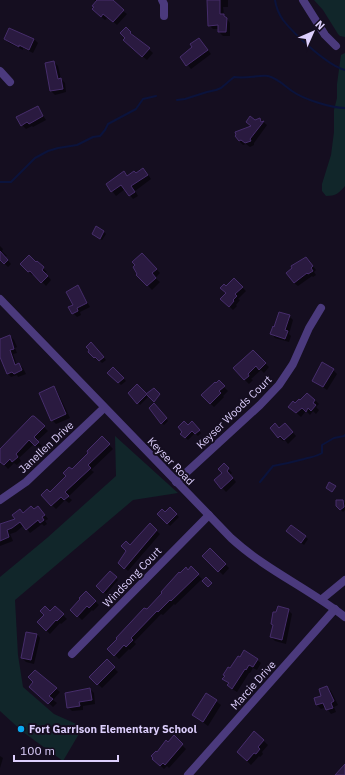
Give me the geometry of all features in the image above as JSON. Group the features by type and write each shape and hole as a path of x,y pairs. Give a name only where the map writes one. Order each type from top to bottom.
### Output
{"street":[{"path":"162,0 164,4 164,16"},
{"path":"303,0 325,35 336,46"},
{"path":"0,71 10,82"},
{"name":"Keyser Road","path":"2,305 231,538 253,557 275,572 322,599 345,616"},
{"name":"Keyser Woods Court","path":"176,482 260,405 279,385 295,360 309,328 321,308"},
{"name":"Janellen Drive","path":"0,500 26,482 104,408"},
{"name":"Windsong Court","path":"72,654 209,516"},
{"path":"322,599 345,580"},
{"name":"Marcie Drive","path":"188,775 335,609"}],"green space":[{"path":"314,0 345,0 345,37 338,34 323,10"},
{"path":"345,53 345,186 337,194 326,196 322,191 322,184 331,155 337,84 341,55"},
{"path":"115,436 178,493 133,500 15,600 18,655 23,687 54,714 83,727 63,761 23,732 0,711 0,577 47,538 116,476"}],"building":[{"path":"97,0 113,0 124,10 113,22 103,14 101,17 92,9 94,7 92,6"},
{"path":"207,0 220,0 220,14 224,14 227,18 226,32 218,32 218,25 208,26"},
{"path":"126,27 131,32 130,33 150,48 142,57 123,40 125,38 120,33"},
{"path":"9,28 34,39 29,50 19,45 19,47 4,39"},
{"path":"199,38 208,50 186,66 180,57 192,47 190,44"},
{"path":"54,61 58,79 61,78 63,89 50,91 45,63"},
{"path":"38,106 43,116 29,124 27,122 21,126 16,117"},
{"path":"250,116 255,120 260,118 261,122 264,121 250,139 251,141 245,143 241,140 239,141 235,136 235,132 251,126 246,122"},
{"path":"143,168 148,175 131,186 135,192 129,196 121,185 111,192 106,184 124,171 127,176 134,171 136,173"},
{"path":"96,226 104,231 100,239 92,234"},
{"path":"0,251 8,260 4,264 0,260"},
{"path":"142,253 157,269 152,273 156,278 147,286 136,275 137,274 133,267 135,265 132,262"},
{"path":"29,255 44,267 42,270 48,276 41,283 30,271 28,272 20,264"},
{"path":"306,257 313,266 311,268 313,271 308,274 307,273 294,283 286,273 292,268 291,266"},
{"path":"234,278 243,287 235,294 237,296 229,307 220,299 226,293 220,288 224,284 226,286"},
{"path":"78,285 87,303 77,308 78,311 72,314 68,307 73,305 66,292"},
{"path":"279,312 290,315 285,330 288,331 285,339 270,334"},
{"path":"10,335 14,349 10,350 15,365 19,363 22,370 14,374 12,372 7,374 0,357 0,339"},
{"path":"91,342 104,357 99,361 88,352 89,350 86,347"},
{"path":"253,350 266,363 259,370 256,366 244,380 233,368"},
{"path":"322,362 334,369 323,387 312,381"},
{"path":"113,367 124,378 118,383 107,373"},
{"path":"219,380 225,386 219,391 221,393 210,404 201,395"},
{"path":"137,384 147,394 137,404 128,393"},
{"path":"54,386 66,414 51,421 39,393"},
{"path":"154,388 160,394 154,402 146,394"},
{"path":"307,393 315,400 313,403 316,405 311,411 308,408 306,412 302,408 296,413 288,407 293,401 295,403"},
{"path":"154,403 167,418 161,424 149,408"},
{"path":"32,416 34,416 45,426 34,437 39,442 35,446 29,440 16,454 18,457 12,462 10,459 4,465 0,462 0,449"},
{"path":"184,421 188,425 192,421 200,430 195,434 192,431 185,438 180,434 182,432 178,427"},
{"path":"275,423 279,428 285,423 293,432 284,440 280,436 278,438 270,428"},
{"path":"102,436 110,444 88,465 91,468 65,492 69,496 64,500 61,497 51,506 41,495 47,489 50,492 66,476 63,473 69,467 72,469"},
{"path":"224,463 229,468 227,471 233,478 221,489 214,480 222,473 218,469"},
{"path":"329,482 336,486 332,492 326,488"},
{"path":"336,500 343,500 344,507 340,510 336,506"},
{"path":"31,506 34,509 38,506 45,515 42,517 44,520 40,523 38,520 26,530 20,522 7,530 9,537 0,541 0,524 15,519 12,515 20,509 23,513"},
{"path":"170,507 177,514 167,524 157,514 162,509 165,512"},
{"path":"150,523 157,530 124,569 118,563 126,551 121,546 126,541 130,545"},
{"path":"291,525 306,536 301,543 286,531"},
{"path":"210,548 226,564 218,572 202,556"},
{"path":"191,566 199,574 171,601 170,600 158,612 157,611 131,638 133,640 126,647 124,645 114,656 107,649 117,639 116,638 144,608 147,609 179,572 180,573 186,567 188,570"},
{"path":"110,571 117,577 103,593 96,586"},
{"path":"206,577 212,583 208,587 202,581"},
{"path":"86,591 96,601 89,608 87,606 77,617 70,610"},
{"path":"45,606 50,611 55,606 64,614 46,631 37,622 44,615 40,611"},
{"path":"278,606 289,609 282,640 270,637 273,625 271,624 273,612 276,612"},
{"path":"26,632 37,634 31,660 21,658"},
{"path":"244,650 258,659 253,667 249,665 246,670 245,669 232,689 227,685 229,683 222,679 225,676 223,675 238,656 240,657"},
{"path":"107,659 115,667 97,685 89,677"},
{"path":"35,670 57,688 49,696 53,699 48,704 29,687 33,682 28,677"},
{"path":"327,686 334,701 331,703 333,708 326,710 323,703 316,705 314,698 321,696 319,689"},
{"path":"90,688 92,700 79,702 80,706 67,708 65,693"},
{"path":"206,693 217,700 203,722 192,715"},
{"path":"254,731 264,740 258,747 260,749 256,754 254,753 247,761 237,752"},
{"path":"174,735 183,744 165,765 163,763 160,766 152,759 153,758 151,756 156,751 157,752 166,740 168,742"},
{"path":"345,764 345,775 335,775"}],"waterway":[{"path":"275,0 277,8 288,26 321,56 345,70"},
{"path":"177,100 221,88 234,77 243,78 268,76 278,80 292,91 310,100 325,105 345,108"},
{"path":"0,182 11,182 35,158 48,151 77,145 93,137 100,136 108,124 136,109 143,99 156,96"},
{"path":"260,482 273,466 318,455 322,453 322,445 334,438 345,435"}],"place":[{"name":"Fort Garrison Elementary School","path":"21,729"}]}
